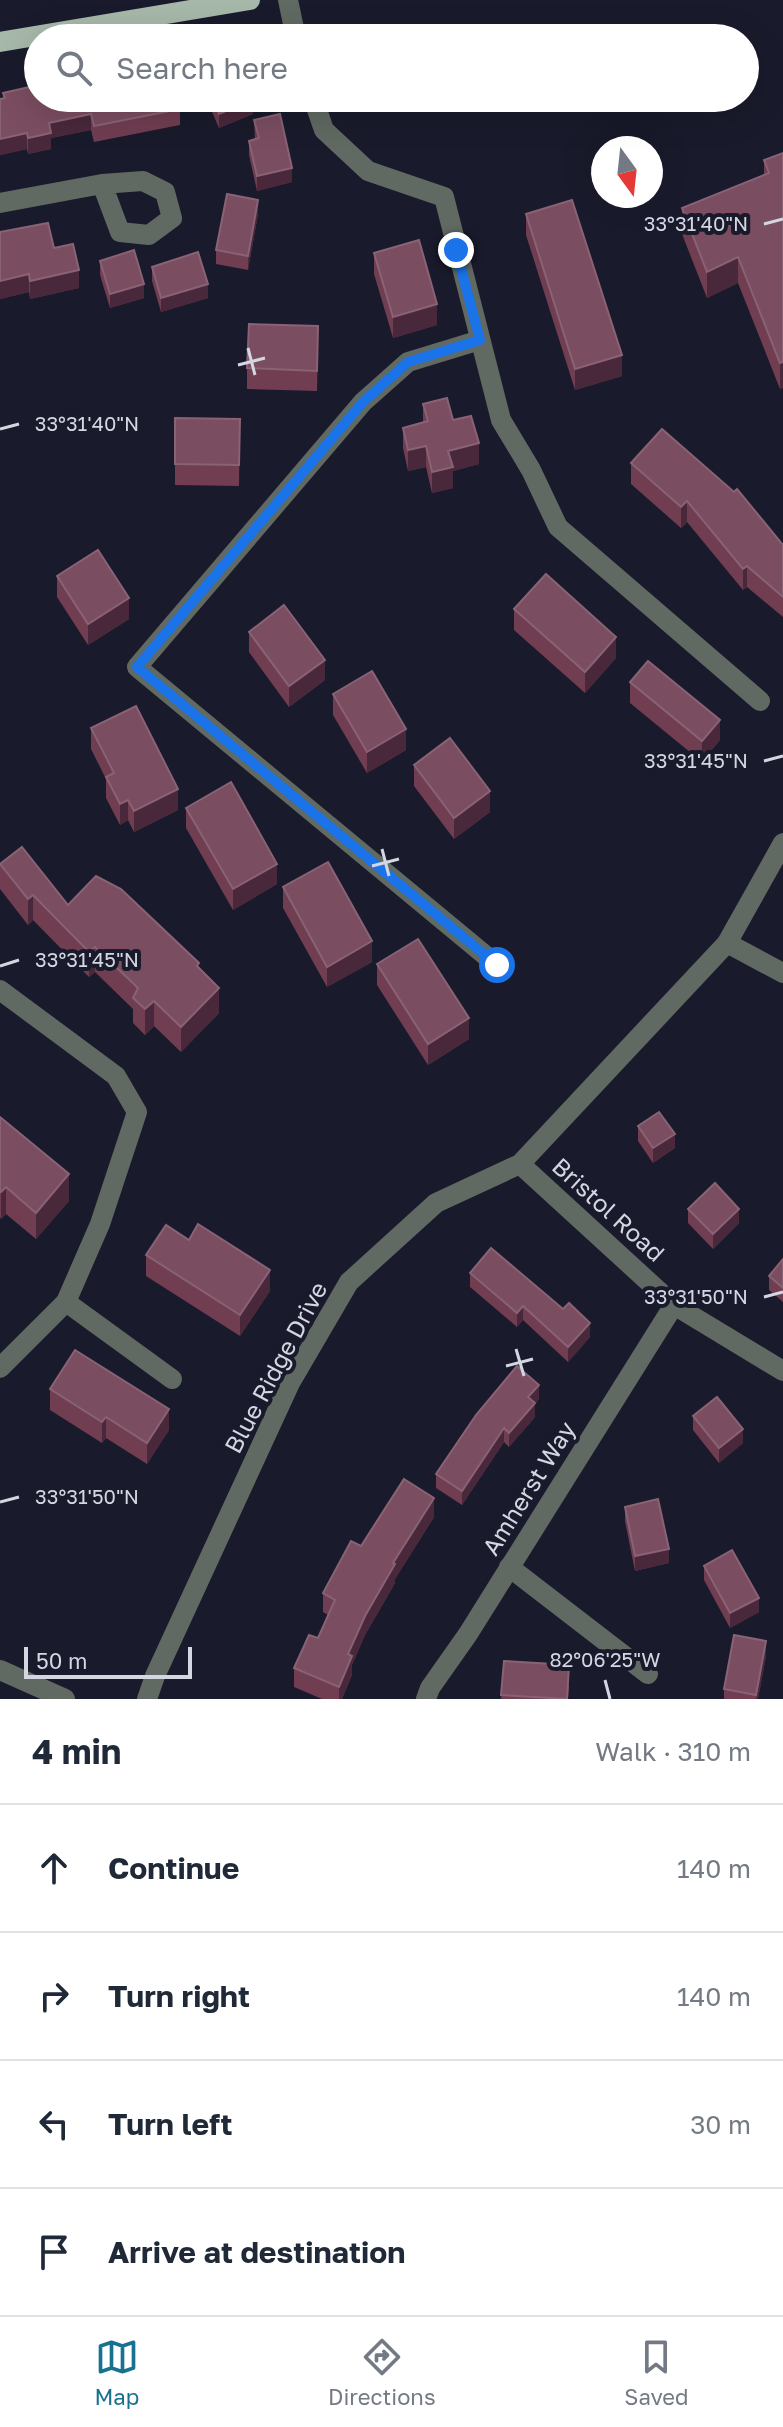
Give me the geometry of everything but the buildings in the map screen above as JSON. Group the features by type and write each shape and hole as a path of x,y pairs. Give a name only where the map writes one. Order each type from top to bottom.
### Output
{"main road":[{"path":"107,24 250,0"},
{"path":"0,42 24,38"}],"street":[{"path":"288,0 293,24"},
{"path":"318,112 324,130 368,171 444,197 501,420 531,470 558,527 760,701"},
{"path":"0,203 102,184"},
{"path":"480,340 408,362 363,402 137,667 497,965"},
{"name":"Blue Ridge Drive","path":"147,1699 290,1383 349,1282 436,1203 520,1164 727,943 783,843"},
{"path":"727,943 783,973"},
{"path":"0,990 116,1076 137,1112 100,1224 66,1302 1,1363"},
{"name":"Bristol Road","path":"520,1164 674,1305 783,1371"},
{"path":"66,1302 172,1379"},
{"name":"Amherst Way","path":"426,1699 430,1688 468,1634 674,1305"},
{"path":"509,1567 648,1674"},
{"path":"0,1670 65,1699"}],"route":[{"path":"456,250 480,340 408,362 363,402 137,667 497,965"}]}
